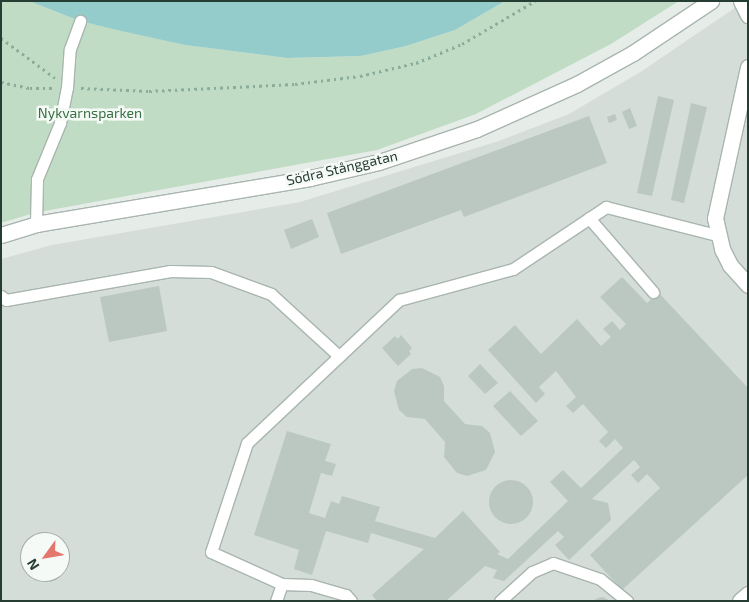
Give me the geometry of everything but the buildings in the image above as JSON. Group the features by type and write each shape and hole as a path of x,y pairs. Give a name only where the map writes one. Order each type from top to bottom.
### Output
{"street":[{"name":"Södra Stånggatan","path":"1,235 36,224 310,178 379,162 477,129 568,88 633,53 711,1"},
{"path":"741,1 748,15"},
{"path":"748,67 717,203 718,235 730,265 748,285"},
{"path":"740,601 748,594"}],"lane":[{"path":"36,224 37,179 60,123 67,88 70,49 80,21"},
{"path":"351,601 346,596 310,585 282,584 211,552 247,443 399,300 513,269 606,207 718,235"},
{"path":"589,218 652,292"},
{"path":"1,296 6,300 170,271 211,272 271,294 339,356"},
{"path":"500,601 532,572 553,564 600,579 627,601"},
{"path":"276,601 282,584"}],"path":[{"path":"1,82 30,88 149,91 295,84 360,76 416,63 462,44 535,1"},
{"path":"1,38 67,88"}],"shaded area":[{"path":"745,1 748,1 748,601 1,601 1,259 52,245 300,202 499,141 569,114 642,71"}],"green space":[{"name":"Nykvarnsparken","path":"1,1 29,1 80,21 185,45 287,58 361,56 406,46 455,30 505,1 679,1 611,44 476,114 377,150 34,213 1,223"}],"water":[{"path":"29,1 505,1 455,30 406,46 361,56 287,58 185,45 117,30 80,21"}]}
